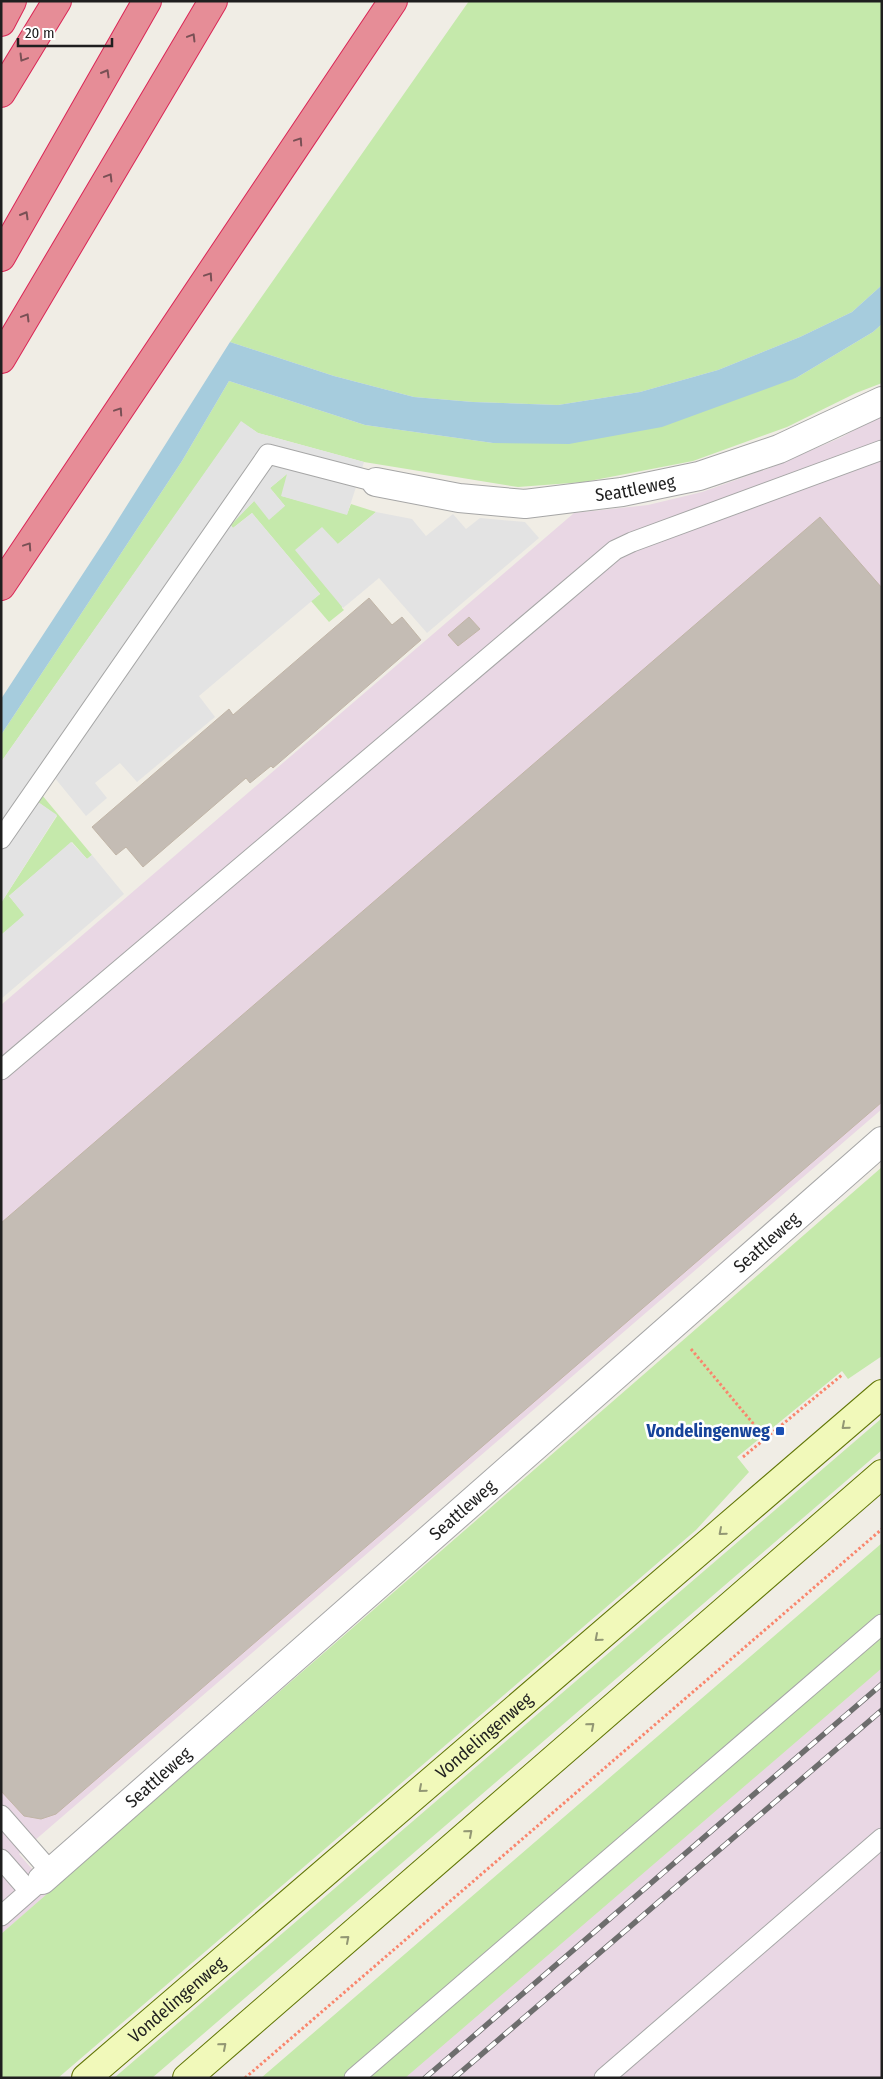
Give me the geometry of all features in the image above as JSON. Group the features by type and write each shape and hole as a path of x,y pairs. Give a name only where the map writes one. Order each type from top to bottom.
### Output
{"highway":[{"path":"1,22 12,1"},
{"path":"1,92 57,1"},
{"path":"1,257 147,1"},
{"path":"1,359 213,1"},
{"path":"1,586 393,1"}],"main road":[{"name":"Vondelingenweg","path":"86,2078 882,1394"},
{"path":"186,2078 882,1474"}],"street":[{"name":"Seattleweg","path":"376,482 459,498 525,504 622,492 699,476 779,449 882,400"},
{"name":"Seattleweg","path":"41,1881 882,1141"}],"lane":[{"path":"1,1070 615,550 632,542 882,450"},
{"path":"1,839 268,454 376,482"},
{"path":"354,2078 882,1624"},
{"path":"1,1814 41,1881"},
{"path":"604,2078 882,1838"},
{"path":"1,1859 41,1881"},
{"path":"1,1916 41,1881"}],"path":[{"path":"672,1326 766,1438"},
{"path":"743,1458 842,1376"},
{"path":"245,2078 882,1529"}],"shaded area":[{"path":"882,415 882,1109 19,1854 51,1891 1,1934 1,1005 574,513 648,505 702,492 767,469 840,438"},
{"path":"241,421 258,433 364,462 347,515 281,496 287,474 270,488 285,506 269,520 254,501 231,525 233,528 252,513 320,594 199,696 215,717 137,782 120,763 95,783 107,798 86,816 54,777 38,802 57,815 1,903 1,762"},
{"path":"376,512 412,519 426,536 453,514 466,529 480,518 525,522 539,538 427,633 379,578 343,608 295,550 322,527 338,544"},
{"path":"71,842 87,859 92,855 124,894 1,999 1,935 24,915 9,896"},
{"path":"882,1644 882,2078 377,2078"}],"green space":[{"path":"469,1 882,1 882,285 852,312 800,337 718,370 640,392 558,405 473,402 414,397 334,376 230,342"},
{"path":"882,324 882,383 856,393 787,427 693,461 584,482 518,487 364,462 258,433 241,422 1,762 1,735 182,461 229,381 365,425 493,443 796,378 873,332"},
{"path":"288,473 282,496 347,514 351,504 376,512 338,544 342,608 344,610 329,622 311,601 320,594 252,513 233,528 230,525 254,501 285,506 270,488"},
{"path":"42,795 92,855 87,859 72,842 9,896 25,915 1,935 1,903 57,816 38,802"},
{"path":"882,1167 882,1356 848,1379 842,1371 737,1457 749,1472 696,1530 58,2078 1,2078 1,1934"},
{"path":"882,1418 882,1450 152,2078 114,2078"},
{"path":"882,1543 882,1613 342,2078 261,2078"},
{"path":"882,1635 882,1668 405,2078 367,2078"}],"water":[{"path":"882,285 882,324 873,332 796,378 662,427 569,444 493,443 365,425 229,381 182,461 1,735 1,699 107,537 230,342 334,376 414,397 473,402 558,405 640,392 718,370 800,337 852,312"}],"building":[{"path":"820,517 882,588 882,1102 56,1814 41,1819 24,1816 1,1791 1,1223"},
{"path":"369,598 392,625 402,617 421,640 273,768 271,766 250,783 246,778 143,867 126,847 116,855 92,827 229,709 233,715"},
{"path":"469,617 480,629 458,646 448,635"}],"railway":[{"path":"425,2078 882,1684"},
{"path":"454,2078 882,1710"}],"place":[{"name":"Vondelingenweg","path":"780,1431"}]}
